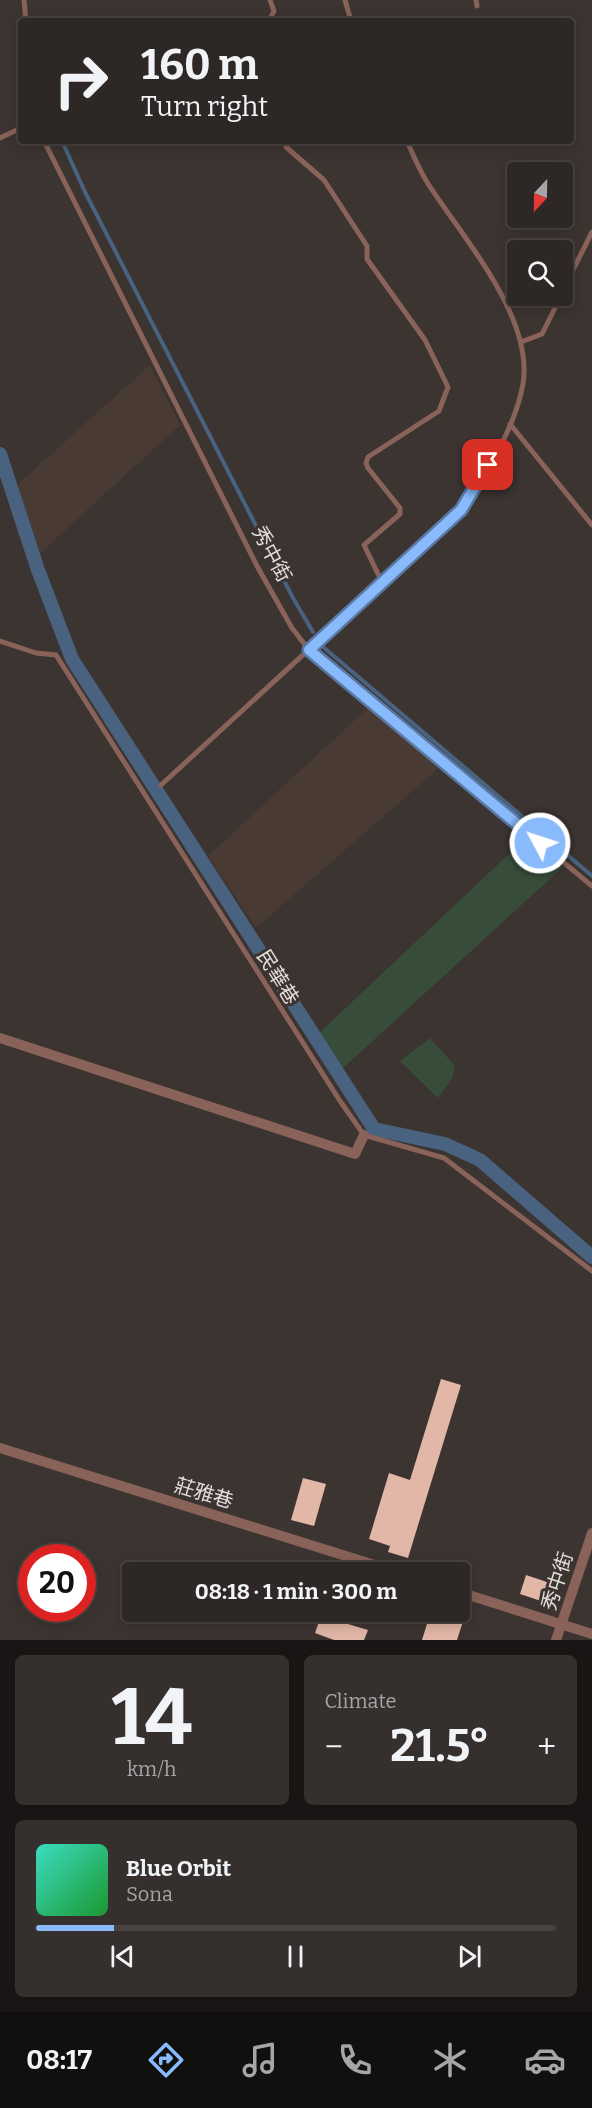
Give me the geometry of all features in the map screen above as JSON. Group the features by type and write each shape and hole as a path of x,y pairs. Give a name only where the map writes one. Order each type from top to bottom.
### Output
{"street":[{"path":"0,1038 355,1154 364,1135"},
{"name":"莊雅巷","path":"0,1448 365,1562"},
{"name":"秀中街","path":"556,1640 592,1533"},
{"path":"470,1595 592,1635"}],"lane":[{"path":"24,0 26,18"},
{"path":"270,0 274,11 270,18"},
{"path":"345,0 350,18"},
{"path":"0,138 18,129"},
{"name":"秀中街","path":"46,144 257,566 292,628 309,650 592,886"},
{"path":"286,144 286,147 324,180 367,246 367,260 425,340 448,387 439,411 368,457 366,463 368,468 400,508 400,514 364,545 382,582"},
{"path":"161,785 461,510 478,485 510,424 523,383 521,342 498,289 425,179 408,144"},
{"path":"573,271 592,232"},
{"path":"521,342 542,334 556,306"},
{"path":"510,424 592,525"},
{"name":"民華巷","path":"0,641 36,653 56,655 340,1101 364,1135"},
{"path":"364,1135 444,1158 592,1271"}],"shaded area":[{"path":"150,365 180,425 37,556 18,484"},
{"path":"372,704 440,767 256,928 208,856"}],"green space":[{"path":"527,837 563,867 341,1070 318,1034"},
{"path":"430,1038 455,1066 452,1079 438,1098 400,1061"}],"building":[{"path":"441,1379 461,1385 408,1558 388,1552 390,1546 369,1539 389,1473 410,1480"},
{"path":"303,1478 326,1484 314,1526 291,1520"},
{"path":"526,1575 556,1585 550,1604 520,1594"},
{"path":"319,1622 341,1622 368,1630 364,1640 334,1640 315,1633"},
{"path":"428,1622 463,1622 457,1640 422,1640"}],"waterway":[{"path":"63,144 85,192 293,598 313,632"},
{"path":"0,454 38,570 72,659 374,1129 445,1144 480,1160 592,1257"},
{"path":"322,646 592,876"}],"route":[{"path":"488,465 461,510 309,650 540,843"}]}
